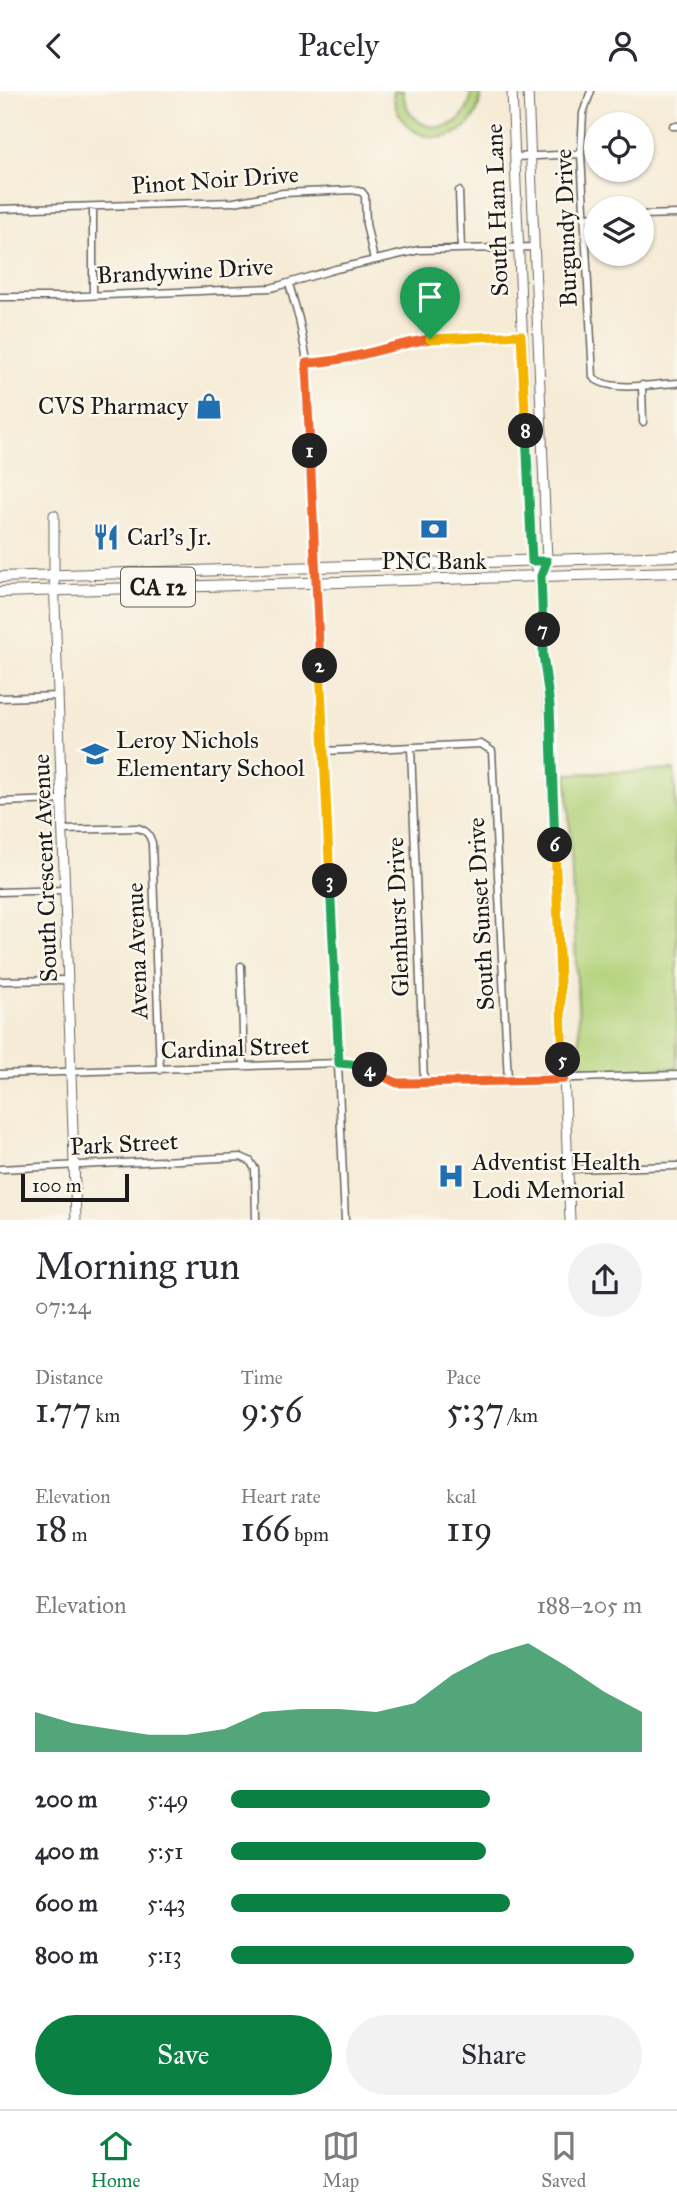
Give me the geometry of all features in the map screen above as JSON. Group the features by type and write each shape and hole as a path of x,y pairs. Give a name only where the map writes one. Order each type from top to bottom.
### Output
{"main road":[{"name":"South Ham Lane","path":"512,91 532,561 541,576"},
{"name":"South Ham Lane","path":"528,91 547,561 541,576 543,655 550,706 570,1220"},
{"name":"South Crescent Avenue","path":"54,515 76,1220"},
{"name":"CA 12","path":"0,577 677,556"},
{"name":"CA 12","path":"0,592 677,572"}],"street":[{"name":"Burgundy Drive","path":"584,217 581,155 583,113 591,91"},
{"path":"515,157 581,155"},
{"name":"Pinot Noir Drive","path":"0,209 234,202 283,193 353,190 362,192 365,196 366,224 374,260"},
{"path":"459,191 461,249"},
{"path":"93,207 93,295"},
{"path":"654,215 677,214"},
{"name":"Brandywine Drive","path":"0,297 271,288 419,250 535,247"},
{"name":"Burgundy Drive","path":"586,266 593,377 598,383 610,386 642,385"},
{"path":"289,283 299,319 306,363 345,1220"},
{"path":"306,363 343,360 407,342 430,339 521,335"},
{"path":"643,422 642,385 677,383"},
{"path":"0,698 59,696"},
{"name":"South Sunset Drive","path":"411,748 481,744 493,754 509,1081"},
{"path":"324,751 411,748"},
{"name":"Glenhurst Drive","path":"411,748 424,1083"},
{"path":"0,802 62,800"},
{"name":"Avena Avenue","path":"63,830 138,828 146,831 152,843 160,1070"},
{"path":"0,891 65,890"},
{"path":"241,966 244,1067"},
{"path":"0,981 67,980"},
{"name":"Cardinal Street","path":"0,1074 339,1063 351,1064 397,1083 677,1075"},
{"name":"Park Street","path":"0,1169 241,1157 250,1161 254,1169 256,1220"},
{"path":"568,1169 677,1166"}],"green space":[{"path":"393,91 403,91 407,107 415,118 426,125 438,127 450,125 460,118 468,107 471,91 481,91 477,111 467,126 453,135 437,137 422,135 408,126 398,111"},
{"path":"674,770 677,829 677,1068 590,1071 581,1065 567,774"}],"place":[{"name":"CVS Pharmacy","path":"209,406"},
{"name":"PNC Bank","path":"434,529"},
{"name":"Carl's Jr.","path":"106,537"},
{"name":"Leroy Nichols Elementary School","path":"95,754"},
{"name":"Adventist Health Lodi Memorial","path":"451,1176"}],"route":[{"path":"521,335 532,561 547,561 541,576 543,655 550,706 564,1079 397,1083 371,1070 339,1063 306,363 343,360 407,342 430,339 521,335"}]}
